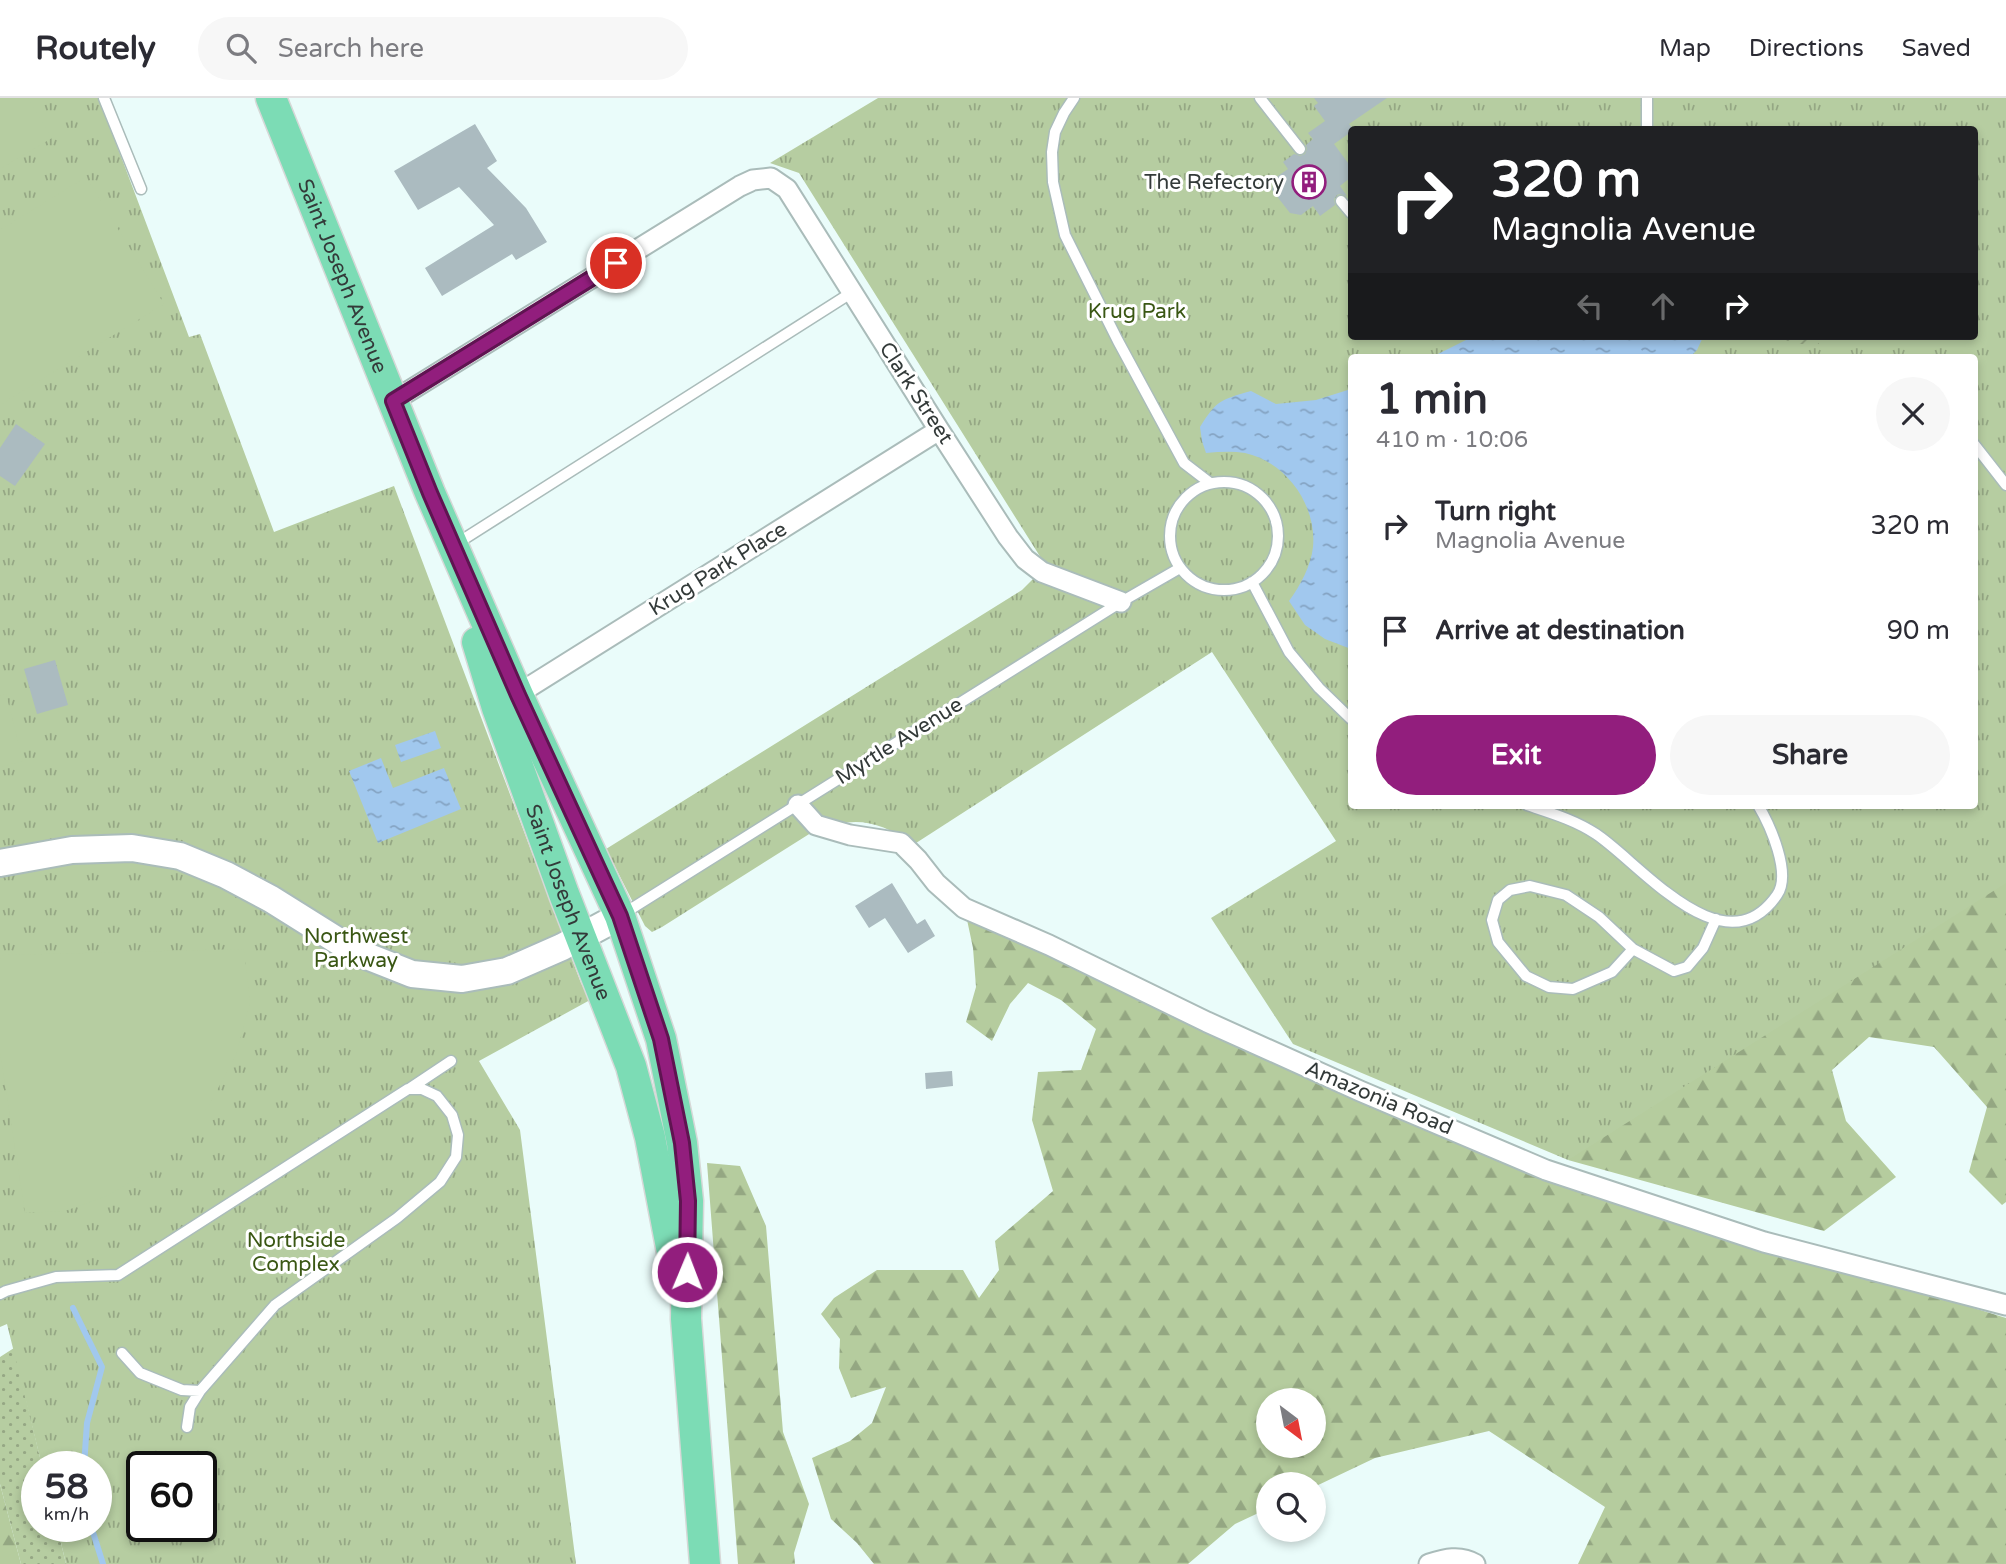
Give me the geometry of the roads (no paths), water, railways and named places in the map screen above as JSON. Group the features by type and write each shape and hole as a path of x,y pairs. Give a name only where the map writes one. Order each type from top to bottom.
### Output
{"main road":[{"name":"Saint Joseph Avenue","path":"271,98 430,493 508,701 620,916 661,1039 682,1143 688,1201 686,1319 705,1564"},
{"name":"Saint Joseph Avenue","path":"430,493 453,546 508,701 564,894 631,1066 650,1138 686,1319"}],"street":[{"name":"Clark Street","path":"393,401 730,192 753,180 771,178 787,189 939,430 1025,559 1042,572 1121,602"},
{"name":"Krug Park Place","path":"508,701 939,430"},
{"name":"Amazonia Road","path":"798,805 816,825 850,835 901,843 936,883 964,908 1049,945 1206,1022 1546,1170 1764,1241 2006,1305"},
{"path":"0,863 72,850 132,848 180,856 226,875 259,893 354,951 412,974 462,979 507,971 620,916"},
{"path":"1429,1564 1448,1558 1469,1560 1475,1564"}],"lane":[{"path":"104,98 141,189"},
{"path":"1074,98 1055,132 1052,152 1052,182 1065,235 1184,463 1210,483"},
{"path":"1260,98 1300,149"},
{"path":"1647,98 1647,126"},
{"path":"1341,201 1348,209"},
{"path":"453,546 852,293"},
{"path":"1978,449 2006,485"},
{"path":"1226,481 1255,491 1266,501 1274,514 1278,530 1278,545 1264,572 1252,582 1233,589 1213,589 1194,581 1180,568 1171,549 1170,528 1177,508 1191,493 1210,483 1226,481"},
{"name":"Myrtle Avenue","path":"620,916 1121,602 1180,568"},
{"path":"1252,582 1289,652 1319,688 1348,716"},
{"path":"1539,809 1567,818 1594,832 1656,886 1695,912 1728,922 1756,917 1779,894 1781,872 1778,848 1760,809"},
{"path":"1633,949 1612,972 1573,989 1549,987 1526,976 1498,942 1492,920 1498,900 1510,890 1530,886 1566,895 1599,917 1633,949 1674,971 1687,967 1703,948 1716,919"},
{"path":"0,1294 56,1278 118,1275 451,1061"},
{"path":"187,1427 190,1407 200,1391 275,1305 397,1218 440,1182 456,1157 458,1135 452,1115 437,1096 422,1089 408,1089"},
{"path":"122,1353 140,1373 182,1390 200,1391"}],"water":[{"path":"1466,340 1702,340 1693,354 1438,354"},
{"path":"1348,390 1348,648 1325,639 1305,625 1289,601 1304,575 1313,547 1310,516 1296,488 1286,476 1260,458 1240,452 1206,453 1200,427 1220,402 1251,391 1276,404 1316,400"},
{"path":"435,731 441,748 401,762 395,745"},
{"path":"381,758 393,788 444,768 461,809 378,843 349,771"}],"waterway":[{"path":"73,1308 102,1367 87,1423 85,1451"},
{"path":"96,1542 103,1564"}],"place":[{"name":"The Refectory","path":"1309,182"}],"park label":[{"name":"Krug Park","path":"1137,311"},
{"name":"Northwest Parkway","path":"356,948"},
{"name":"Northside Complex","path":"296,1252"}]}
